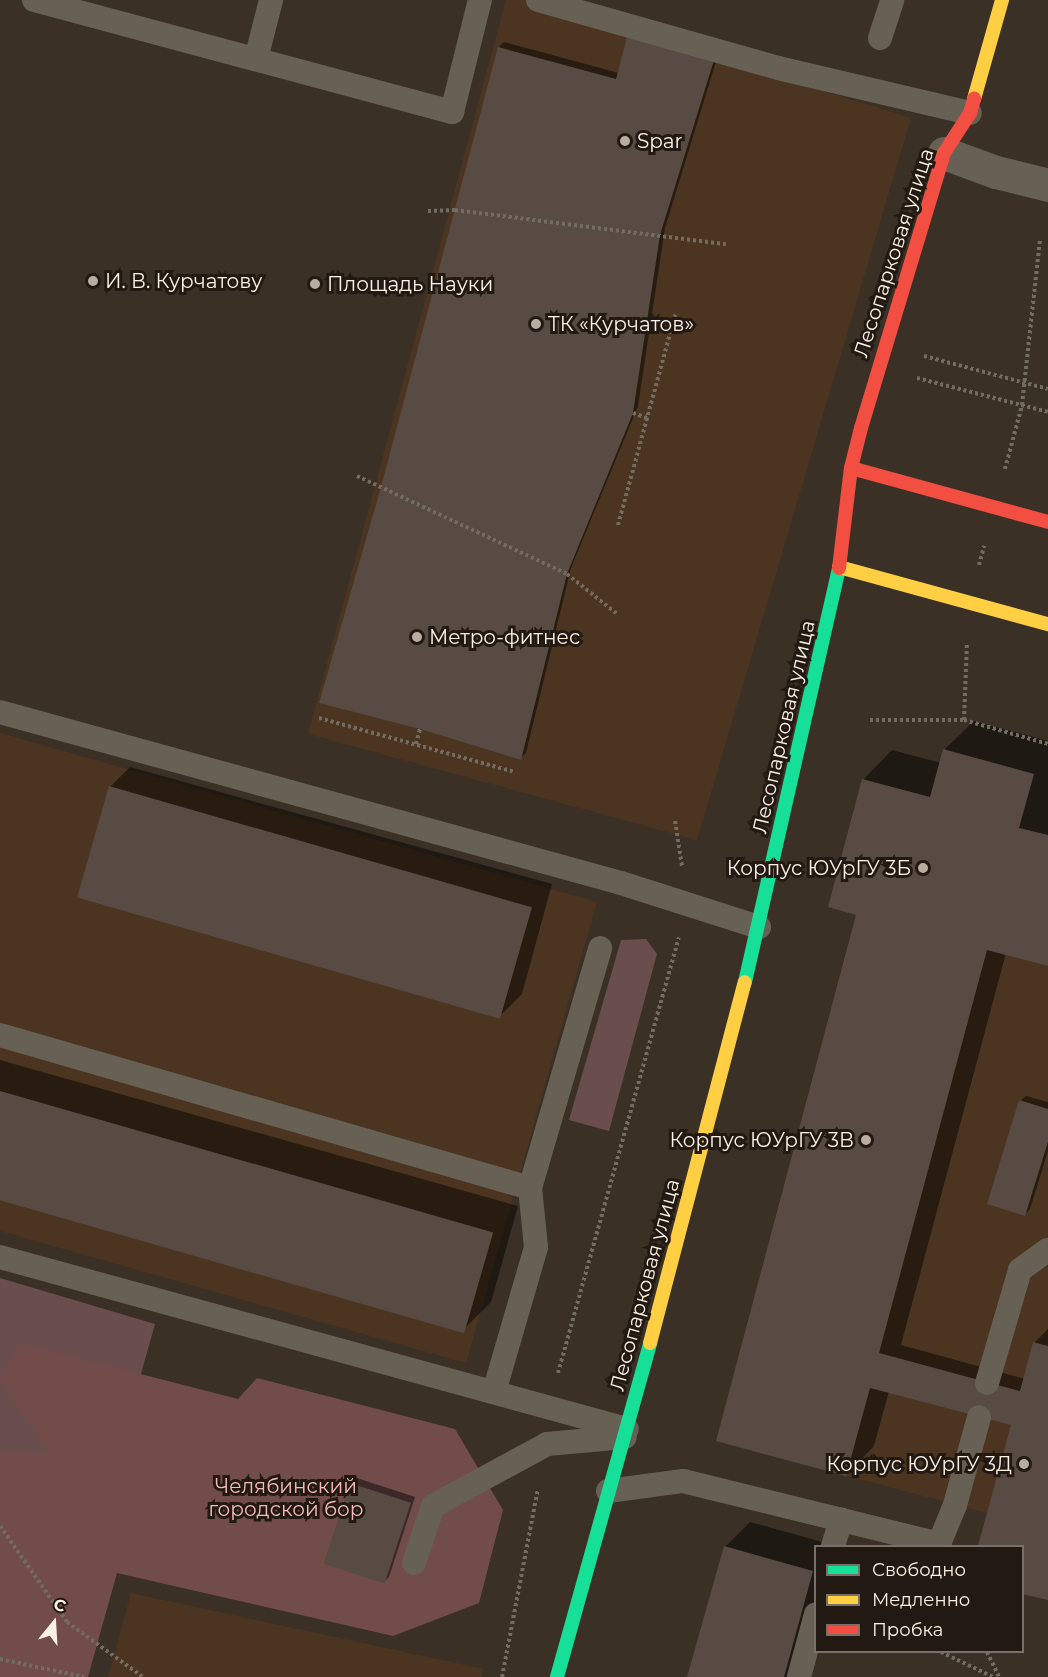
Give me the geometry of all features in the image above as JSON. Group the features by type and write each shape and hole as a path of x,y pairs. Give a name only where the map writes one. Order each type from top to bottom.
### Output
{"main road":[{"name":"Лесопарковая улица","path":"557,1677 626,1433 759,927 839,567 851,468 877,369 944,153 970,113 1002,0"},
{"path":"851,468 1048,522"},
{"path":"839,567 1048,624"}],"street":[{"path":"944,153 996,172 1048,185"}],"lane":[{"path":"34,0 452,112 480,0"},
{"path":"256,59 271,0"},
{"path":"538,0 778,68 970,113"},
{"path":"880,38 892,0"},
{"path":"0,712 599,877 759,927"},
{"path":"494,1392 536,1247 530,1188 600,948"},
{"path":"0,1035 530,1188"},
{"path":"987,1383 1020,1270 1048,1250"},
{"path":"0,1257 549,1406 626,1433"},
{"path":"608,1491 683,1481 939,1544 955,1505 979,1417"},
{"path":"414,1563 433,1506 547,1444 626,1433"},
{"path":"833,1545 841,1519"},
{"path":"800,1677 814,1622"}],"path":[{"path":"428,211 455,210 726,244"},
{"path":"1008,460 1022,405 1040,240"},
{"path":"618,525 675,315"},
{"path":"917,354 1048,389"},
{"path":"910,377 1048,412"},
{"path":"633,413 647,418"},
{"path":"357,476 567,574 616,614"},
{"path":"319,718 515,772"},
{"path":"870,720 964,720 1048,744"},
{"path":"416,744 420,729"},
{"path":"549,1406 687,906 675,822"},
{"path":"502,1677 547,1444"},
{"path":"0,1526 67,1622 143,1677"},
{"path":"943,1653 993,1677"},
{"path":"987,1653 999,1677"},
{"path":"0,1659 84,1677"}],"shaded area":[{"path":"506,0 528,0 911,118 697,840 308,734"},
{"path":"0,733 597,902 466,1363 0,1231"},
{"path":"943,749 1034,774 1019,827 1048,835 1048,1600 1024,1594 1024,1545 978,1545 987,1513 716,1441 856,915 828,907 862,779 930,797"},
{"path":"646,939 657,954 609,1131 569,1120 621,940"},
{"path":"0,1278 155,1324 56,1677 0,1677"},
{"path":"131,1593 484,1669 481,1677 108,1677"}],"green space":[{"name":"Челябинский городской бор","path":"20,1343 238,1399 257,1378 455,1429 503,1510 479,1603 393,1636 117,1573 88,1677 0,1677 0,1452 49,1453 0,1380 0,1375"}],"building":[{"name":"ТК «Курчатов»","path":"628,33 714,60 660,235 633,413 567,574 521,760 420,729 319,703 381,487 498,47 616,79"},
{"name":"Корпус ЮУрГУ 3В","path":"943,749 1034,774 1019,828 1048,835 1048,966 987,950 879,1353 1020,1391 1033,1342 1048,1346 1048,1600 1024,1594 1024,1545 978,1545 1011,1425 870,1388 846,1476 716,1441 856,915 828,907 862,779 930,797"},
{"path":"109,786 532,907 500,1019 77,898"},
{"path":"0,1091 493,1232 464,1333 0,1200"},
{"path":"1019,1100 1048,1109 1048,1142 1025,1216 987,1204"},
{"path":"350,1483 411,1503 385,1584 324,1564"},
{"path":"724,1546 813,1571 784,1677 687,1677"}],"traffic: fast":[{"path":"745,982 839,568"},
{"path":"557,1677 650,1343"}],"traffic: slow":[{"path":"974,99 1002,0"},
{"path":"839,567 1048,624"},
{"path":"650,1343 745,982"}],"traffic: jam":[{"path":"839,568 851,468 861,428 944,153 970,113 974,99"},
{"path":"851,468 1048,522"}],"place":[{"name":"Spar","path":"625,141"},
{"name":"И. В. Курчатову","path":"93,281"},
{"name":"Площадь Науки","path":"315,284"},
{"name":"ТК «Курчатов»","path":"536,324"},
{"name":"Метро-фитнес","path":"417,637"},
{"name":"Корпус ЮУрГУ 3Б","path":"923,868"},
{"name":"Корпус ЮУрГУ 3В","path":"866,1140"},
{"name":"Корпус ЮУрГУ 3Д","path":"1024,1464"}]}
